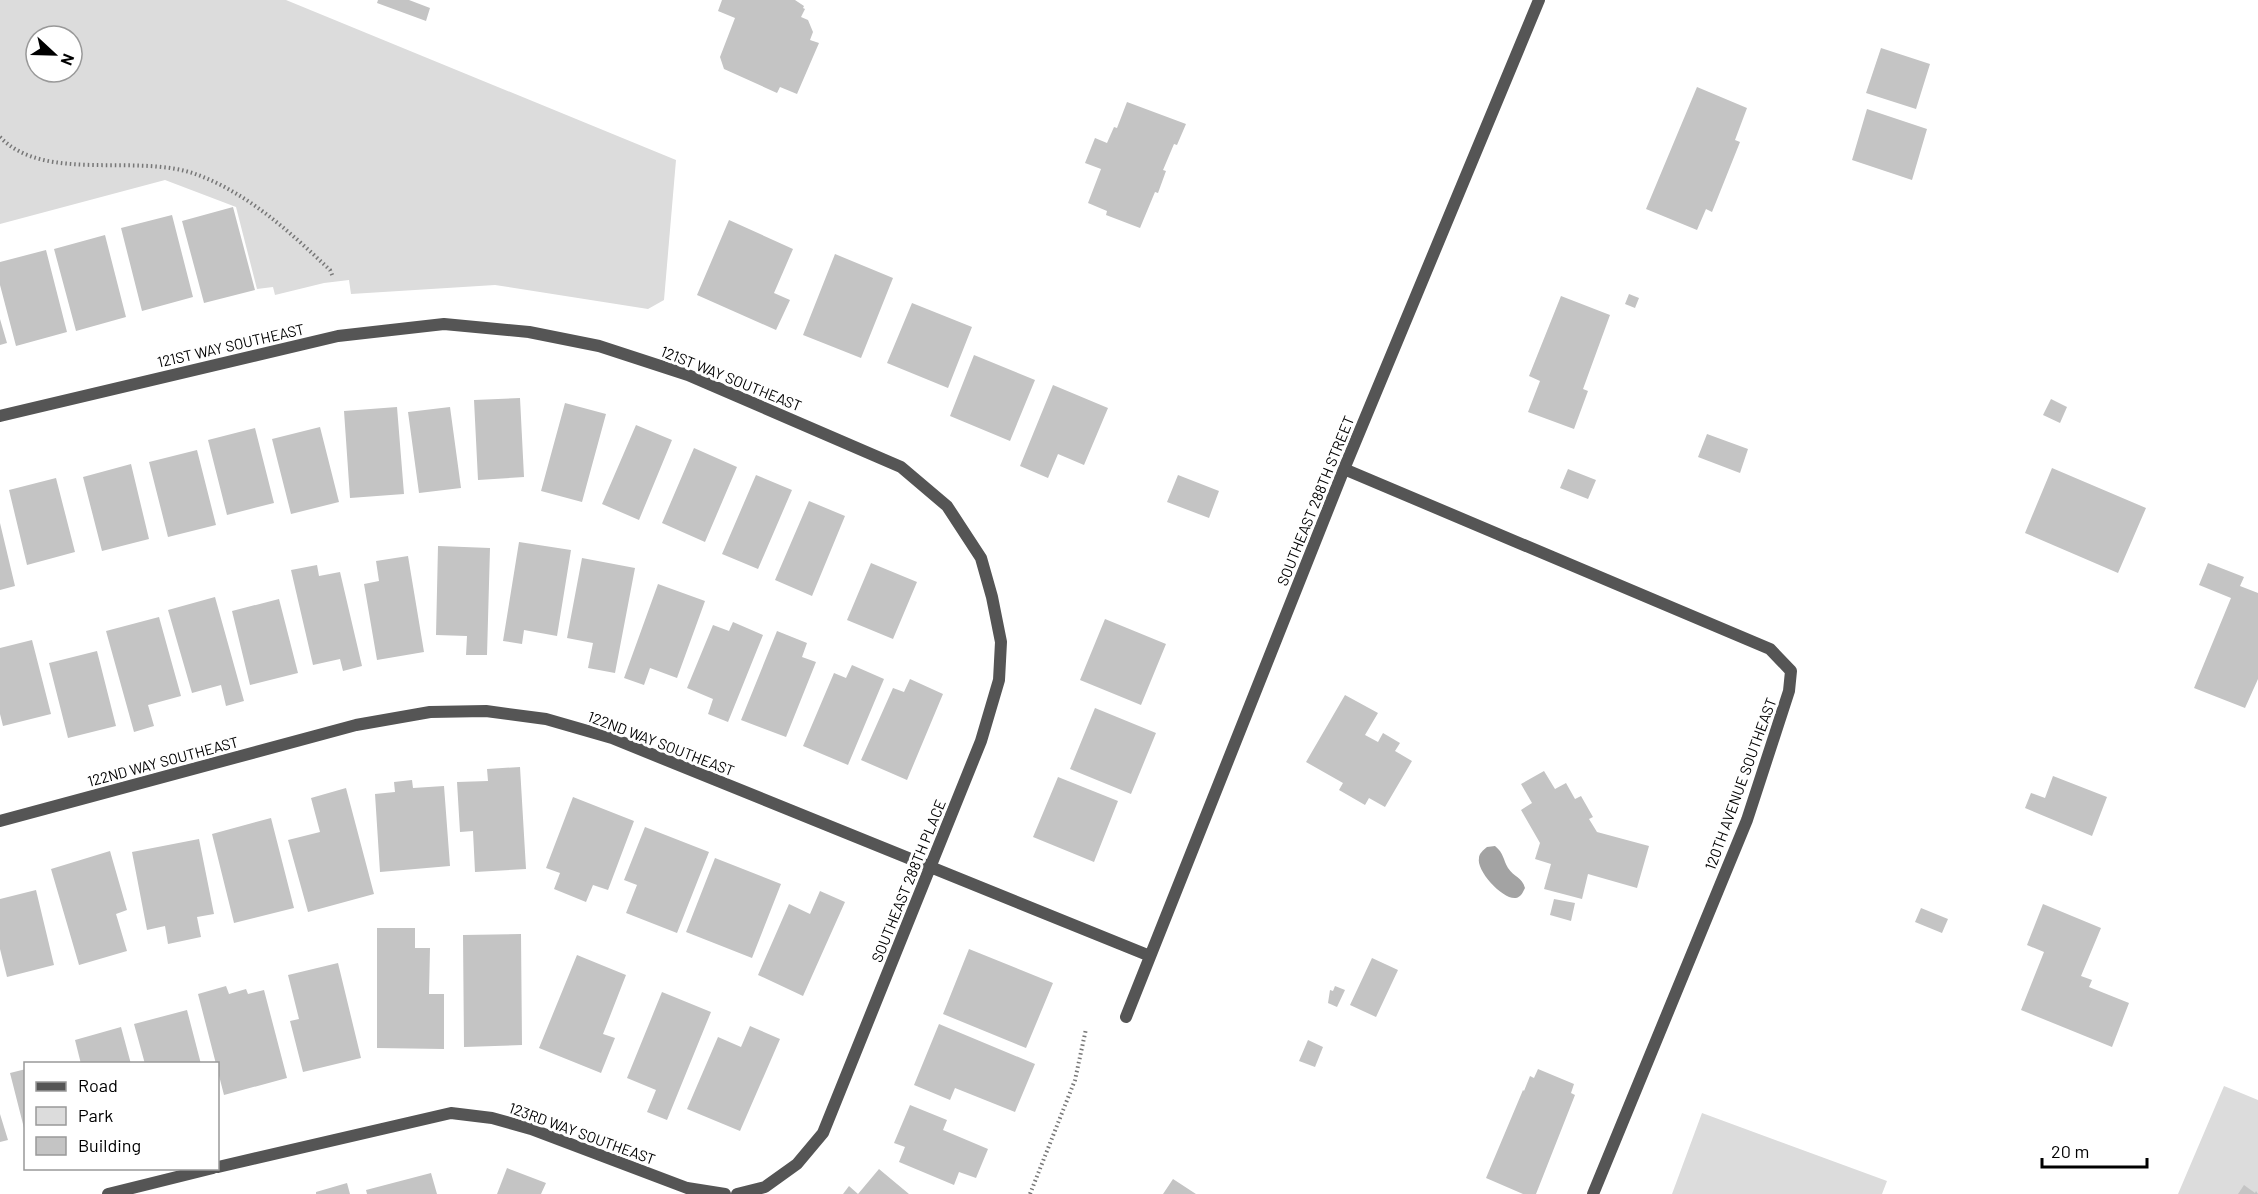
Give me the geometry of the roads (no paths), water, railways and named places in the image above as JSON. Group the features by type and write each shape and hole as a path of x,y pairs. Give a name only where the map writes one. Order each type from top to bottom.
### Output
{"street":[{"name":"SOUTHEAST 288TH STREET","path":"1126,1017 1344,469 1539,0"},
{"name":"121ST WAY SOUTHEAST","path":"0,416 339,336 444,324 528,332 599,346 688,375 901,467 947,506 981,558"},
{"name":"120TH AVENUE SOUTHEAST","path":"1344,469 1770,649 1791,671 1789,691 1747,820 1593,1194"},
{"name":"SOUTHEAST 288TH PLACE","path":"737,1194 765,1187 797,1164 823,1133 981,741 999,680 1001,642 981,558"},
{"name":"122ND WAY SOUTHEAST","path":"0,821 356,725 430,712 486,711 546,719 612,738 1150,956"},
{"name":"123RD WAY SOUTHEAST","path":"219,1167 451,1113 492,1118 531,1129 687,1188 725,1194"},
{"path":"108,1194 205,1170"}]}
